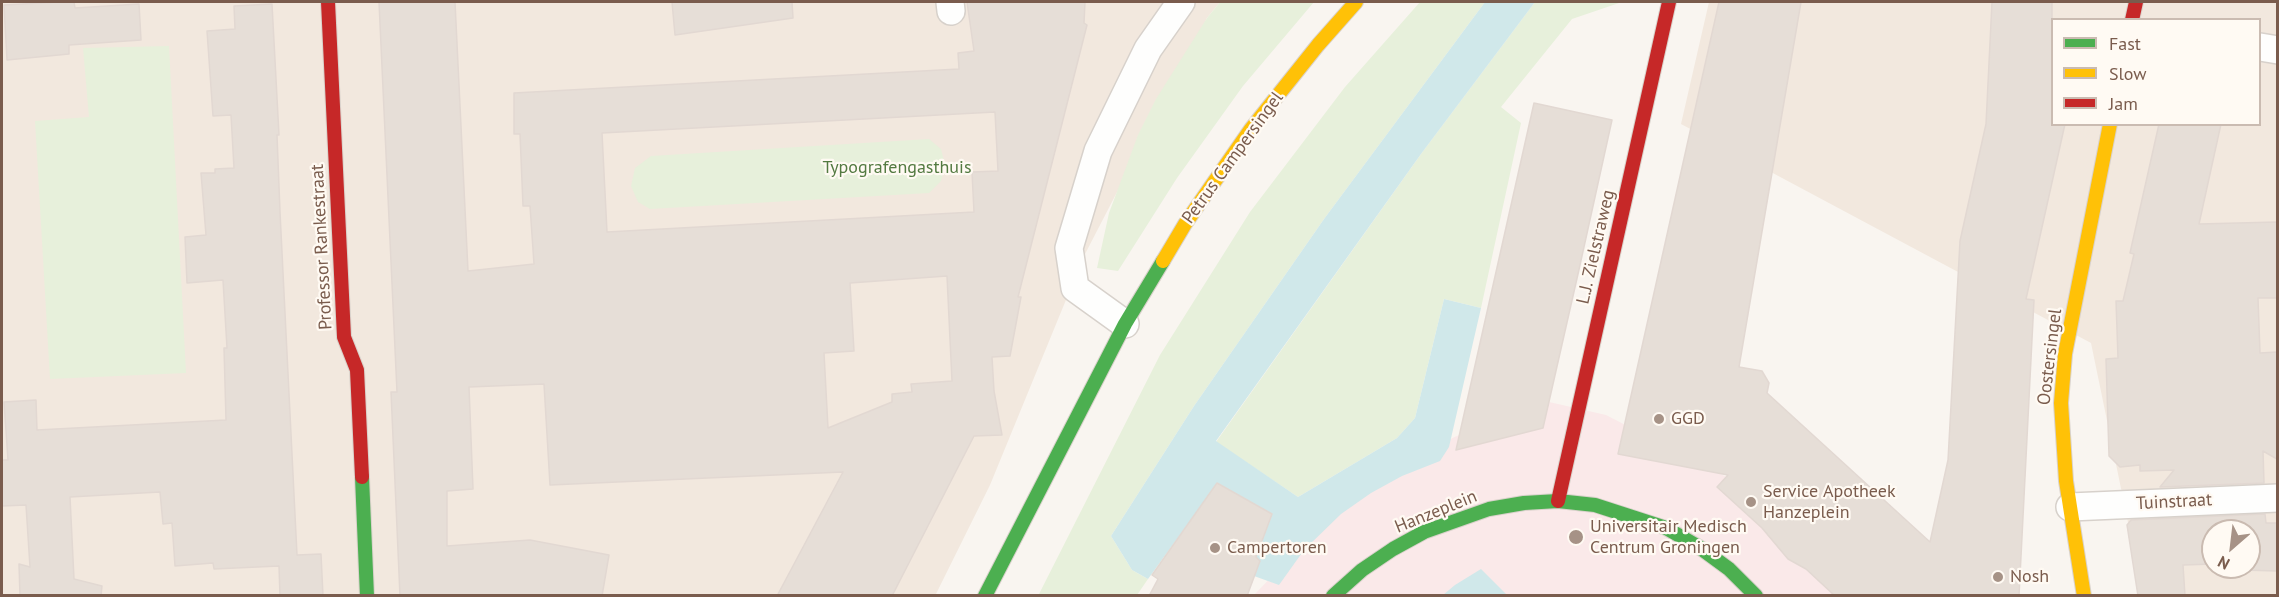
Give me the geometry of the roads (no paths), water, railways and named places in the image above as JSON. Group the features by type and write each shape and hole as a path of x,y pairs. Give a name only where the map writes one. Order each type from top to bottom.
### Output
{"street":[{"name":"Professor Rankestraat","path":"328,2 344,337 357,370 367,596"},
{"path":"1125,324 1075,288 1069,248 1098,151 1148,49 1181,2"},
{"name":"Petrus Campersingel","path":"987,594 1125,324 1185,224 1217,176 1290,79 1356,2"},
{"name":"L.J. Zielstraweg","path":"1558,501 1669,2"},
{"path":"2132,18 2136,2"},
{"path":"2261,47 2277,51"},
{"name":"Oostersingel","path":"2084,596 2062,442 2061,403 2065,354 2110,126"},
{"name":"Tuinstraat","path":"2070,507 2277,498"},
{"name":"Hanzeplein","path":"1333,596 1369,565 1424,532 1489,509 1524,503 1558,501 1595,505 1666,528 1699,547 1729,569 1756,596"}],"water":[{"path":"1485,2 1535,2 1421,154 1216,441 1298,497 1397,438 1415,418 1444,299 1481,308 1449,447 1440,461 1402,476 1371,493 1341,514 1304,550 1279,585 1254,576 1256,557 1217,484 1148,579 1132,570 1111,536 1194,406 1324,219"},
{"path":"1481,569 1507,595 1443,595 1455,585"}],"place":[{"name":"GGD","path":"1659,419"},
{"name":"Service Apotheek Hanzeplein","path":"1751,502"},
{"name":"Universitair Medisch Centrum Groningen","path":"1576,537"},
{"name":"Campertoren","path":"1215,548"},
{"name":"Nosh","path":"1998,577"}],"park label":[{"name":"Typografengasthuis","path":"897,168"}]}
